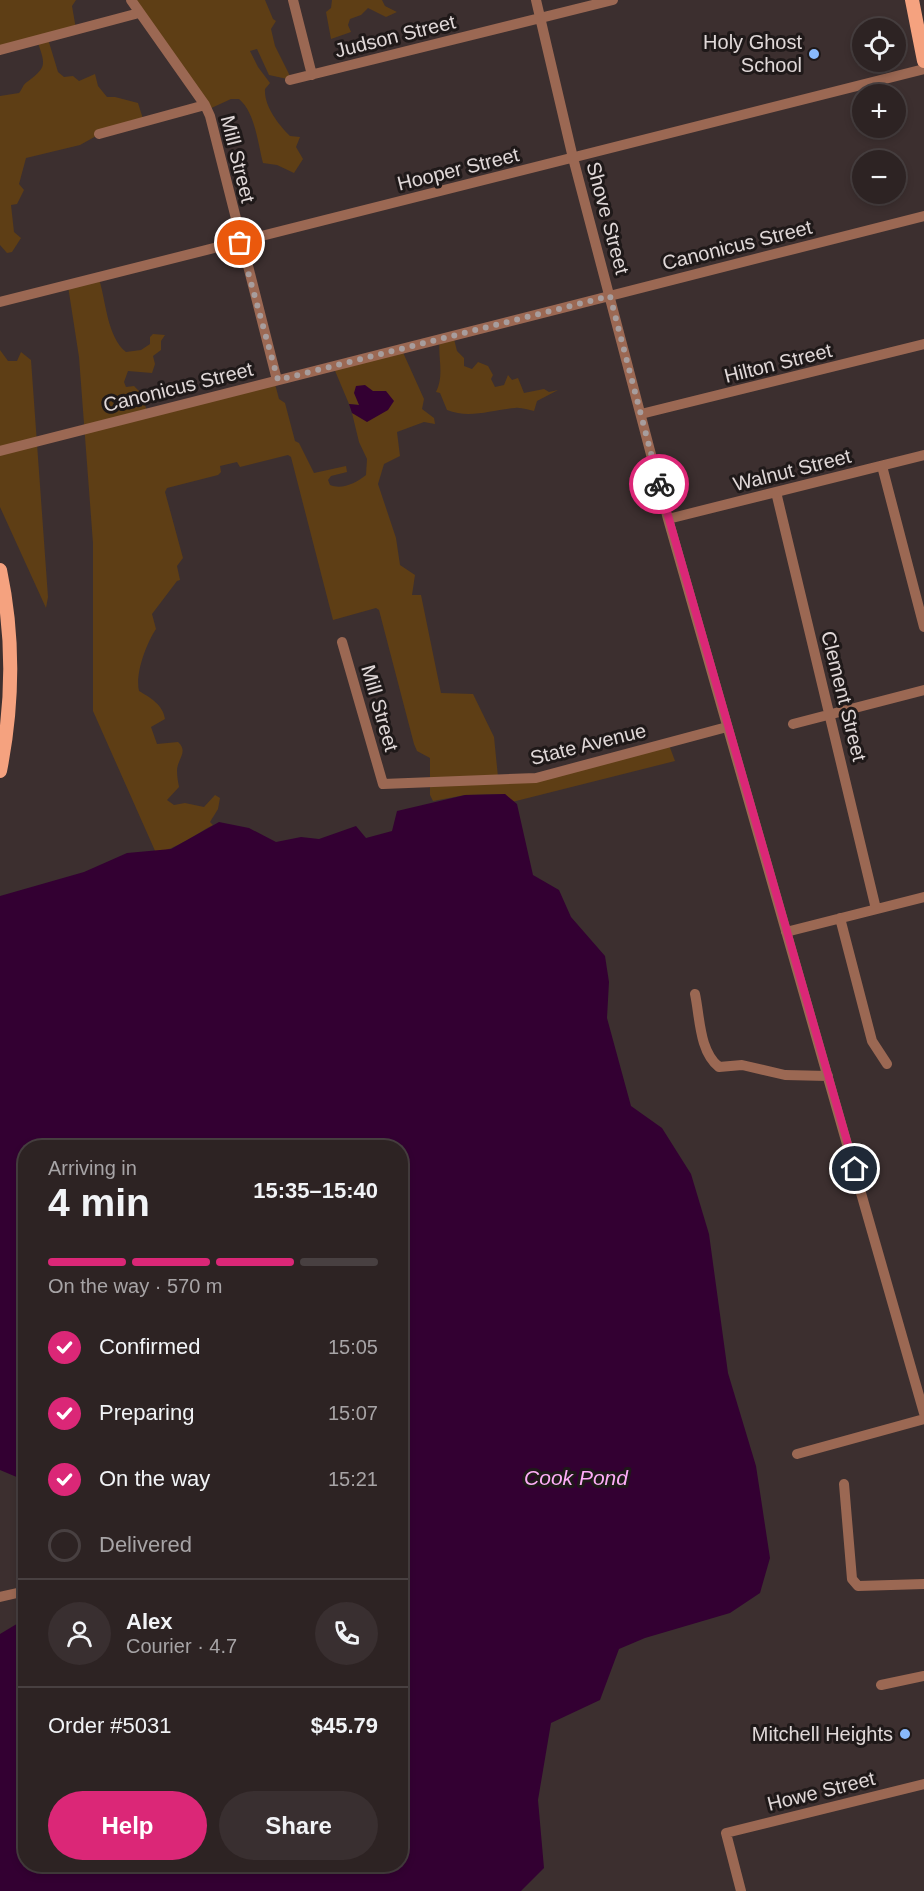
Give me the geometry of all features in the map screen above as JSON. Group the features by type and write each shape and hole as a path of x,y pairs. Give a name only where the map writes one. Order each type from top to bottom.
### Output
{"main road":[{"path":"912,0 924,61"},
{"path":"0,570 10,686 0,771"}],"street":[{"name":"Mill Street","path":"131,0 205,105 214,131 240,243 278,380"},
{"path":"292,0 312,75"},
{"name":"Shove Street","path":"536,0 573,158 668,519 924,1413"},
{"name":"Judson Street","path":"290,80 613,0"},
{"path":"0,50 139,13"},
{"name":"Hooper Street","path":"0,302 924,69"},
{"path":"99,134 205,105"},
{"name":"Canonicus Street","path":"0,451 924,216"},
{"name":"Hilton Street","path":"641,414 924,344"},
{"name":"Walnut Street","path":"668,519 924,455"},
{"path":"882,466 924,627"},
{"name":"Clement Street","path":"776,492 876,909"},
{"name":"Mill Street","path":"342,642 383,784"},
{"path":"793,724 924,690"},
{"name":"State Avenue","path":"383,784 536,778 727,727"},
{"path":"786,932 924,897"},
{"path":"840,918 872,1041 886,1064"},
{"path":"695,994 705,1043 713,1061 719,1067 742,1065 779,1074 828,1076"},
{"path":"797,1454 924,1419"},
{"path":"844,1484 852,1579 858,1586 924,1584"},
{"path":"0,1598 18,1593"},
{"path":"881,1684 924,1676"},
{"name":"Howe Street","path":"741,1891 726,1833 924,1784"}],"shaded area":[{"path":"0,0 76,0 72,6 76,29 48,39 58,72 64,77 73,76 79,81 95,74 98,86 107,97 138,103 144,122 98,135 80,145 26,158 19,184 24,190 17,204 11,205 14,232 21,238 12,252 7,253 0,245 0,96 19,93 24,84 41,69 43,61 38,43 0,52"},
{"path":"131,0 265,0 276,21 271,29 275,46 292,80 269,75 257,49 250,51 270,83 265,89 265,95 273,114 290,136 300,137 296,147 303,159 294,173 277,165 263,163 249,112 239,99 231,99 207,110"},
{"path":"332,0 382,0 385,6 397,12 386,17 368,8 361,15 350,19 348,25 351,32 331,39 326,12 331,8"},
{"path":"99,279 111,328 126,352 141,350 150,344 150,337 153,334 165,335 161,341 161,350 153,356 155,364 152,373 128,371 124,382 126,387 134,386 141,393 147,411 275,384 279,399 285,403 295,441 299,443 314,473 346,466 347,472 331,476 328,480 330,485 339,487 358,481 366,475 367,459 359,442 352,413 361,416 359,405 349,404 333,366 401,348 424,399 422,409 434,418 435,424 424,422 397,432 400,456 384,464 378,484 396,538 400,565 415,575 412,595 421,595 441,693 473,694 494,737 498,777 537,779 669,745 675,761 512,802 505,794 465,795 433,801 430,795 430,758 417,751 414,744 379,610 376,608 333,620 291,457 288,455 240,467 237,462 220,466 221,472 218,475 167,488 165,492 183,558 177,566 180,580 152,614 156,629 142,659 139,691 156,702 164,714 165,719 151,727 157,744 178,742 183,752 177,767 179,787 167,800 174,805 185,803 204,807 215,795 220,798 218,809 210,822 213,825 179,845 156,853 93,711 93,543 79,357 68,286"},
{"path":"453,335 457,351 464,358 464,366 472,369 478,362 488,366 493,375 491,379 495,387 504,385 508,375 512,380 518,378 524,393 544,389 549,392 558,390 537,401 534,411 517,408 464,414 447,410 440,393 436,392 440,379 439,345 440,338"},
{"path":"0,350 8,361 17,361 21,352 31,360 48,597 46,608 0,507"}],"water":[{"path":"365,385 373,391 386,391 394,401 388,410 367,422 352,413 349,404 359,405 354,393 356,386"},
{"name":"Cook Pond","path":"505,794 517,804 533,875 559,890 571,917 605,956 609,982 607,1018 631,1106 662,1128 691,1174 709,1234 728,1373 756,1466 770,1558 760,1593 730,1613 645,1638 619,1649 600,1700 551,1723 538,1800 544,1868 521,1891 0,1891 0,1634 18,1623 18,1872 408,1872 408,1140 18,1140 18,1478 0,1470 0,896 84,872 127,853 171,849 219,822 249,828 276,842 301,837 319,839 356,826 366,838 392,831 397,811 465,795"}],"way so far":[{"path":"240,243 278,380 610,296 659,484"}],"place":[{"name":"Holy Ghost School","path":"814,54"},
{"name":"Mitchell Heights","path":"905,1734"}],"route":[{"path":"659,484 734,754 855,1169"}]}
